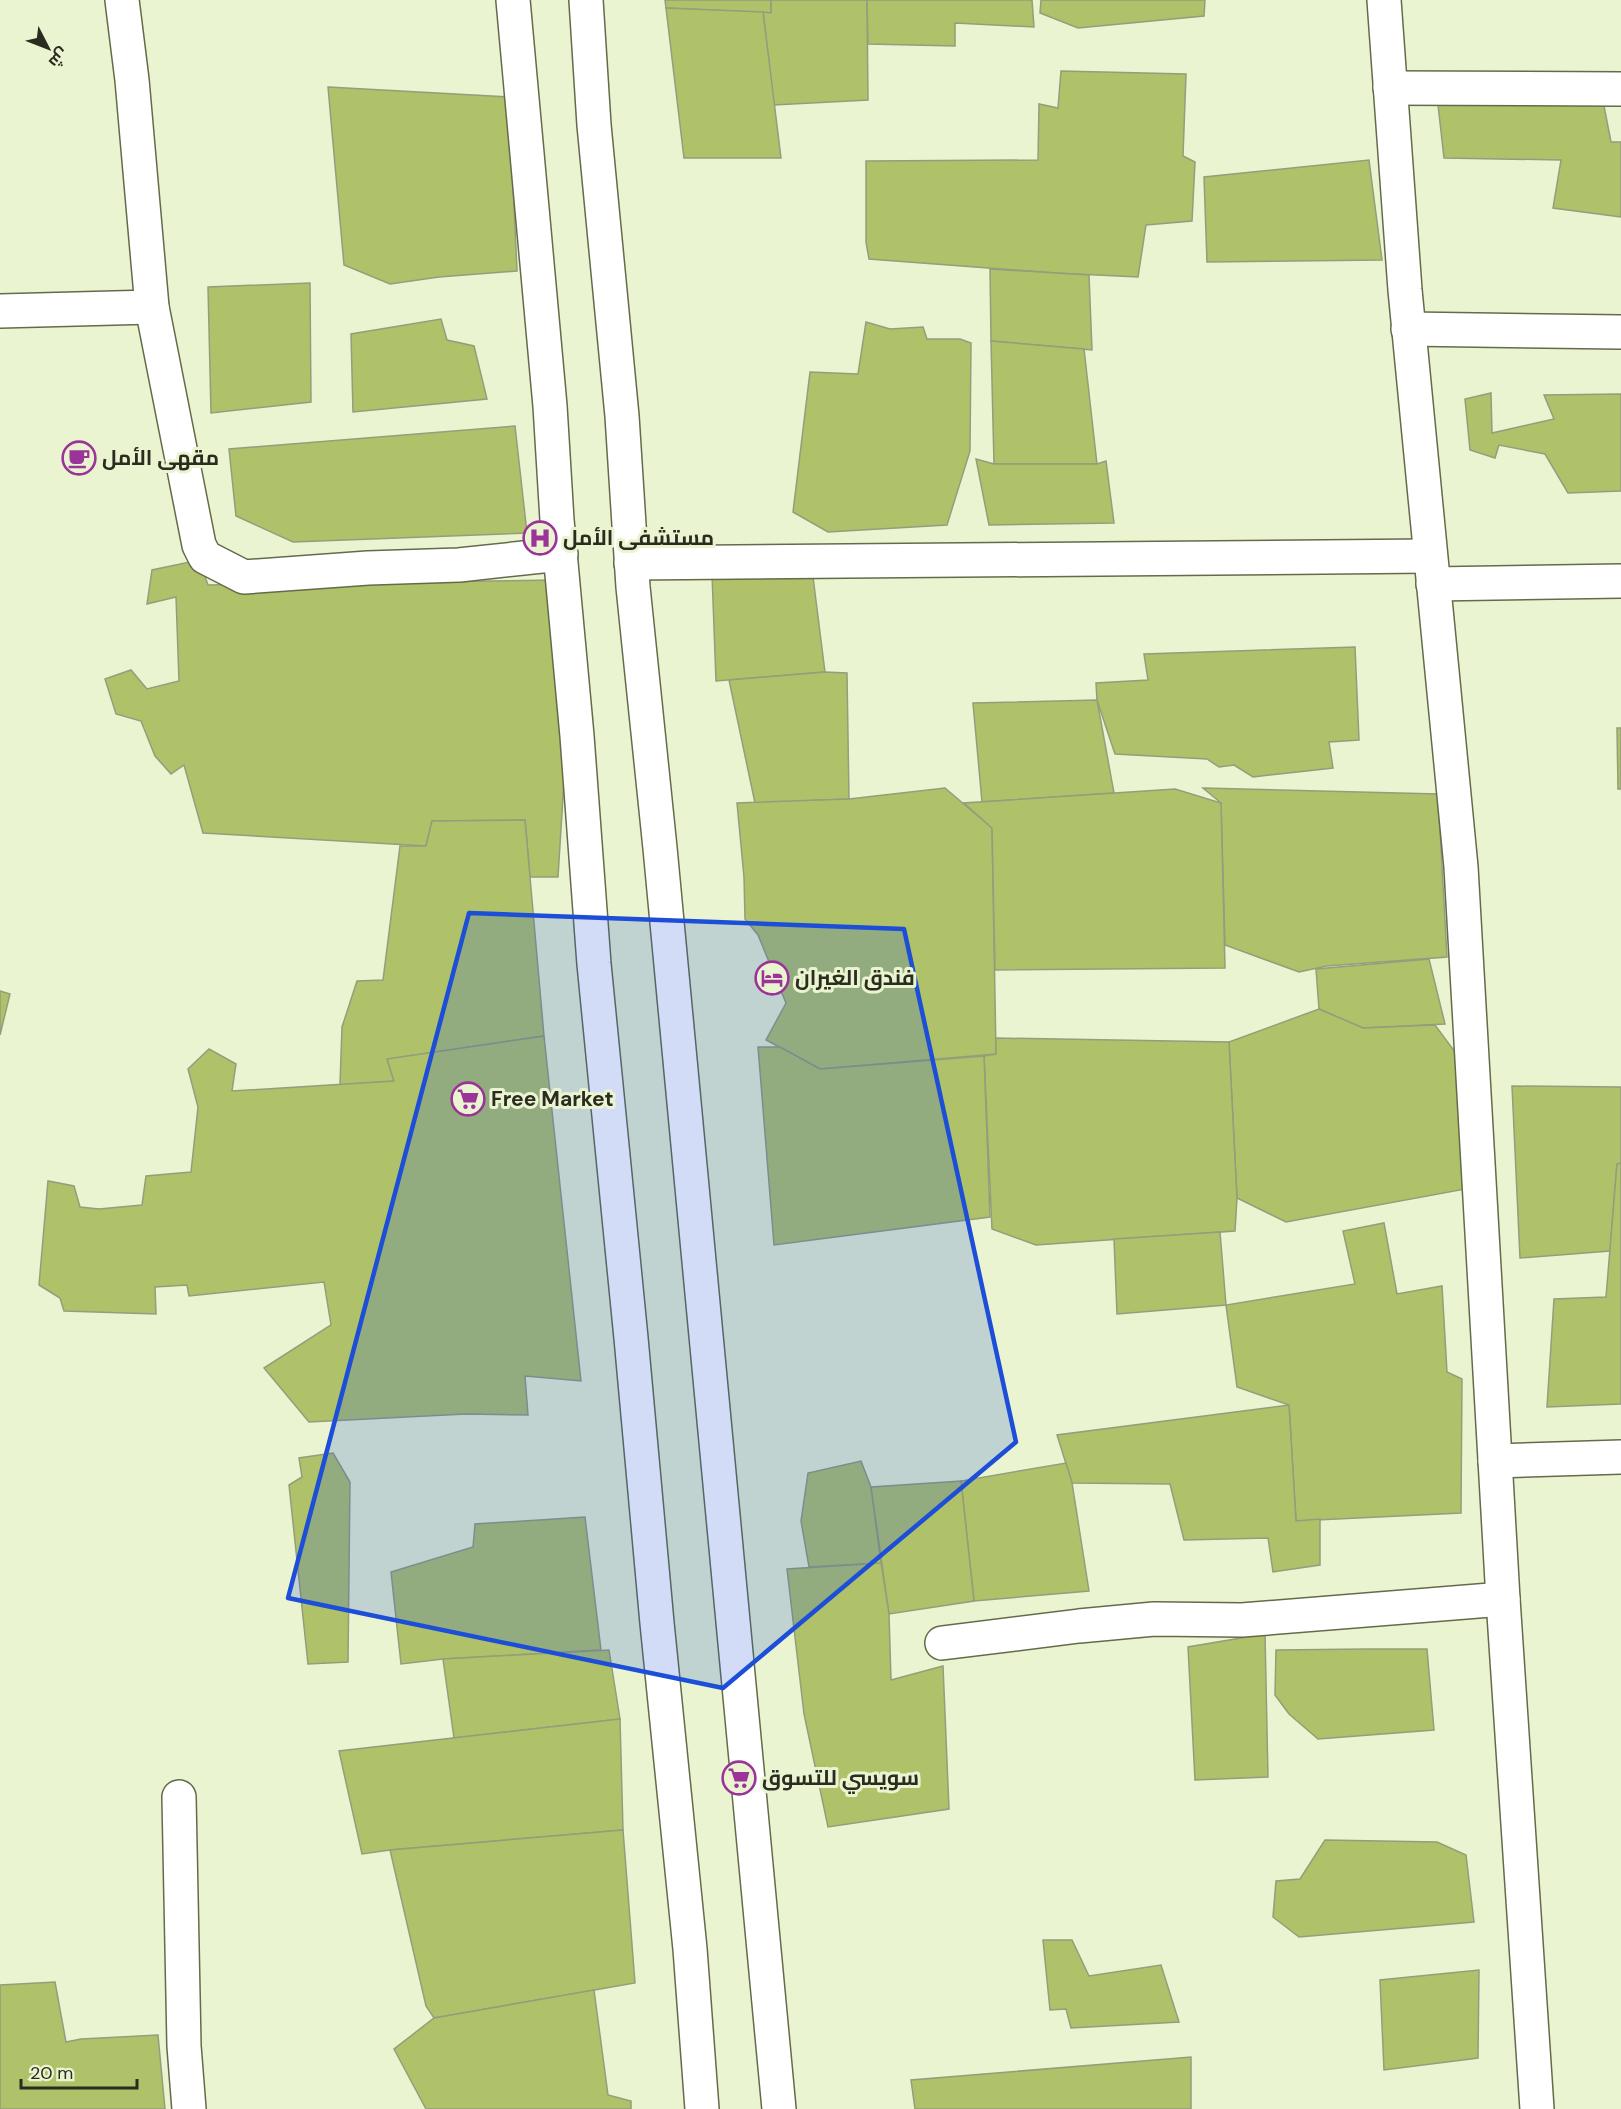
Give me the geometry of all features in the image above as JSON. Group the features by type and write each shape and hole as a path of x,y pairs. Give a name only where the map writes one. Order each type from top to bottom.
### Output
{"street":[{"path":"122,0 132,80 152,307 199,545 206,557 217,565 244,577 368,568 459,565 561,554"},
{"path":"513,0 550,406 594,964 690,1949 702,2109"},
{"path":"586,0 594,125 622,416 632,563 779,2109"},
{"path":"1384,0 1408,329 1461,867 1503,1599 1537,2109"},
{"path":"1390,88 1621,88"},
{"path":"0,311 152,307"},
{"path":"1408,329 1621,333"},
{"path":"632,563 1432,570 1621,581"},
{"path":"1495,1461 1621,1457"},
{"path":"942,1643 1154,1619 1242,1620 1503,1599"},
{"path":"179,1797 184,2046 189,2109"}],"highlighted area":[{"path":"469,913 904,929 1016,1442 723,1688 288,1598"}],"building":[{"path":"665,0 771,0 771,13 666,8"},
{"path":"771,0 867,0 868,100 774,105 763,12 771,13"},
{"path":"867,0 1032,0 1034,27 955,23 955,46 868,44"},
{"path":"1041,0 1205,0 1204,16 1078,28 1040,13"},
{"path":"666,8 763,12 781,158 684,158"},
{"path":"1061,71 1186,74 1183,156 1195,162 1192,221 1146,225 1138,277 869,259 866,242 866,161 1038,160 1039,104 1058,108"},
{"path":"328,87 509,97 517,271 439,277 390,284 344,265"},
{"path":"1437,96 1603,101 1611,142 1621,142 1621,217 1553,208 1561,160 1444,158"},
{"path":"1369,160 1382,260 1207,262 1204,177"},
{"path":"990,269 1089,275 1092,350 991,341"},
{"path":"310,283 311,402 211,413 208,287"},
{"path":"441,319 447,340 474,346 487,399 353,412 351,334"},
{"path":"866,322 890,329 923,327 927,339 960,339 971,343 970,451 947,525 828,532 793,512 810,372 858,374"},
{"path":"991,341 1084,349 1097,464 994,464"},
{"path":"1491,393 1492,433 1554,419 1544,395 1621,394 1621,491 1568,493 1545,454 1499,445 1495,458 1470,450 1465,399"},
{"path":"515,426 527,533 293,542 236,516 229,449"},
{"path":"976,459 994,464 1097,464 1106,461 1114,523 989,525"},
{"path":"199,560 208,585 554,580 566,748 558,877 530,877 525,820 432,821 426,846 203,833 184,765 171,774 155,756 141,721 116,714 105,679 131,670 147,689 179,681 176,597 147,604 152,570"},
{"path":"712,574 813,577 825,672 716,681"},
{"path":"1355,647 1359,740 1329,742 1333,768 1253,777 1234,765 1219,767 1207,759 1115,754 1097,700 1096,683 1148,680 1144,654"},
{"path":"825,672 847,673 849,799 755,803 729,680"},
{"path":"1097,700 1114,793 982,802 973,703"},
{"path":"1617,728 1621,728 1621,789 1618,789"},
{"path":"945,788 992,828 996,1054 820,1069 766,1040 786,1003 758,935 745,919 744,877 737,803 849,799"},
{"path":"1203,788 1438,794 1447,957 1327,966 1299,972 1225,945 1221,803"},
{"path":"1175,789 1221,803 1225,968 995,970 992,828 964,803"},
{"path":"525,820 544,1036 387,1059 394,1081 340,1085 342,1027 357,981 383,980 400,846 426,846 432,821"},
{"path":"1429,959 1445,1024 1363,1028 1319,1009 1316,969"},
{"path":"0,991 10,994 0,1035"},
{"path":"1319,1009 1363,1028 1435,1025 1458,1056 1471,1188 1286,1222 1237,1198 1229,1042"},
{"path":"544,1036 581,1381 525,1376 528,1415 466,1414 309,1422 264,1368 331,1325 324,1282 189,1296 187,1285 155,1287 156,1314 64,1311 60,1298 39,1285 48,1181 74,1186 80,1207 99,1209 142,1205 146,1176 191,1172 198,1107 188,1069 209,1049 236,1064 232,1091 394,1081 387,1059"},
{"path":"996,1038 1229,1042 1237,1198 1235,1231 1036,1245 992,1229 984,1056 996,1054"},
{"path":"758,1047 780,1047 820,1069 984,1056 990,1217 774,1245"},
{"path":"1512,1086 1621,1087 1621,1163 1617,1164 1610,1251 1520,1258"},
{"path":"1621,1163 1621,1404 1547,1407 1554,1299 1606,1297 1617,1164"},
{"path":"1384,1223 1397,1294 1442,1286 1447,1372 1462,1379 1461,1513 1296,1521 1289,1405 1237,1387 1226,1305 1355,1284 1343,1231"},
{"path":"1220,1232 1226,1305 1117,1314 1114,1239"},
{"path":"1289,1405 1296,1521 1320,1519 1320,1565 1273,1572 1268,1538 1184,1540 1170,1484 1072,1483 1057,1435"},
{"path":"333,1453 350,1482 348,1662 308,1664 289,1485 302,1477 299,1458"},
{"path":"861,1461 871,1487 881,1563 809,1567 801,1521 808,1473"},
{"path":"1066,1463 1072,1483 1089,1591 974,1601 961,1481"},
{"path":"961,1481 974,1601 889,1614 871,1487"},
{"path":"585,1517 601,1650 443,1659 401,1664 391,1572 473,1547 475,1524"},
{"path":"881,1563 889,1614 891,1680 943,1666 949,1809 828,1827 804,1714 787,1569"},
{"path":"1265,1634 1268,1777 1195,1780 1188,1647"},
{"path":"1427,1649 1434,1730 1318,1739 1289,1714 1275,1695 1276,1650"},
{"path":"609,1650 620,1719 454,1738 443,1659"},
{"path":"620,1719 623,1830 362,1854 339,1751"},
{"path":"623,1830 635,1983 434,2018 426,2006 390,1850"},
{"path":"1325,1840 1437,1842 1466,1855 1474,1922 1299,1937 1273,1917 1276,1881 1300,1879"},
{"path":"1043,1940 1072,1940 1089,1976 1161,1965 1179,2022 1071,2028 1066,2009 1050,2010"},
{"path":"1479,1970 1478,2058 1384,2070 1380,1980"},
{"path":"55,1982 66,2042 81,2039 158,2035 165,2109 0,2109 0,1985"},
{"path":"594,1990 608,2095 631,2101 631,2109 426,2109 394,2049 434,2018"},
{"path":"1191,2057 1191,2109 915,2109 911,2080"}],"place":[{"name":"مقهى الأمل","path":"79,458"},
{"name":"مستشفى الأمل","path":"540,538"},
{"name":"فندق الغيران","path":"772,978"},
{"name":"Free Market","path":"468,1099"},
{"name":"سويسي للتسوق","path":"739,1778"}]}
